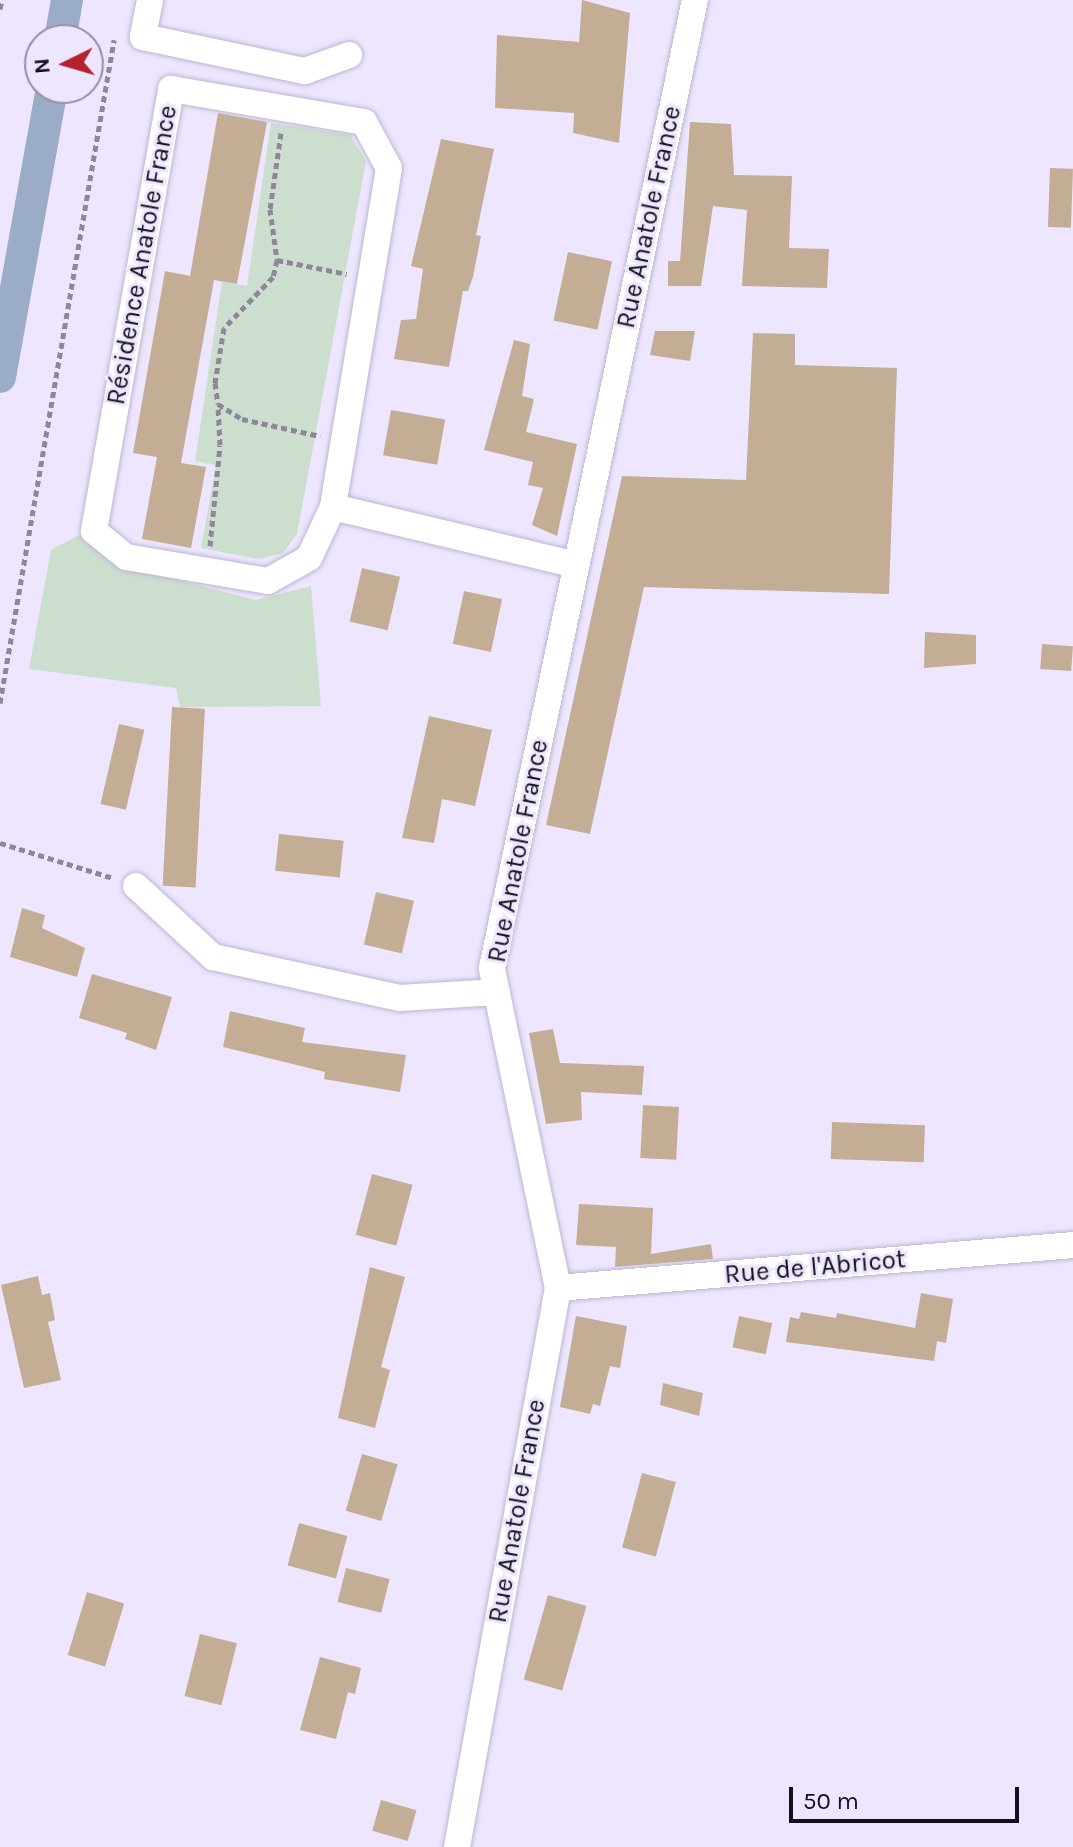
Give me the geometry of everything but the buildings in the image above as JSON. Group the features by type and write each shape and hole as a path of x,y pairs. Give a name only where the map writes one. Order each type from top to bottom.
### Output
{"street":[{"path":"150,0 143,37 305,71 349,55"},
{"name":"Rue Anatole France","path":"457,1847 558,1288 492,968 695,0"},
{"name":"Résidence Anatole France","path":"171,89 364,122 389,168 371,279 333,507 309,558 268,581 126,557 94,531 171,89"},
{"path":"333,507 576,565"},
{"path":"136,886 213,957 400,998 497,992"},
{"name":"Rue de l'Abricot","path":"558,1288 1073,1245"}],"path":[{"path":"0,9 2,0"},
{"path":"0,703 116,28"},
{"path":"204,570 213,534 220,445 215,383 224,328 273,277 277,260 270,209 285,108"},
{"path":"277,260 371,279"},
{"path":"218,404 242,419 344,442"},
{"path":"0,843 136,886"}],"green space":[{"path":"271,123 350,135 366,161 297,534 283,553 259,559 201,548 216,465 195,461 222,282 247,286"},
{"path":"79,535 118,565 256,600 311,586 321,706 180,707 176,688 29,669 51,550"}],"waterway":[{"path":"63,24 67,0"},
{"path":"0,377 49,104"}]}
